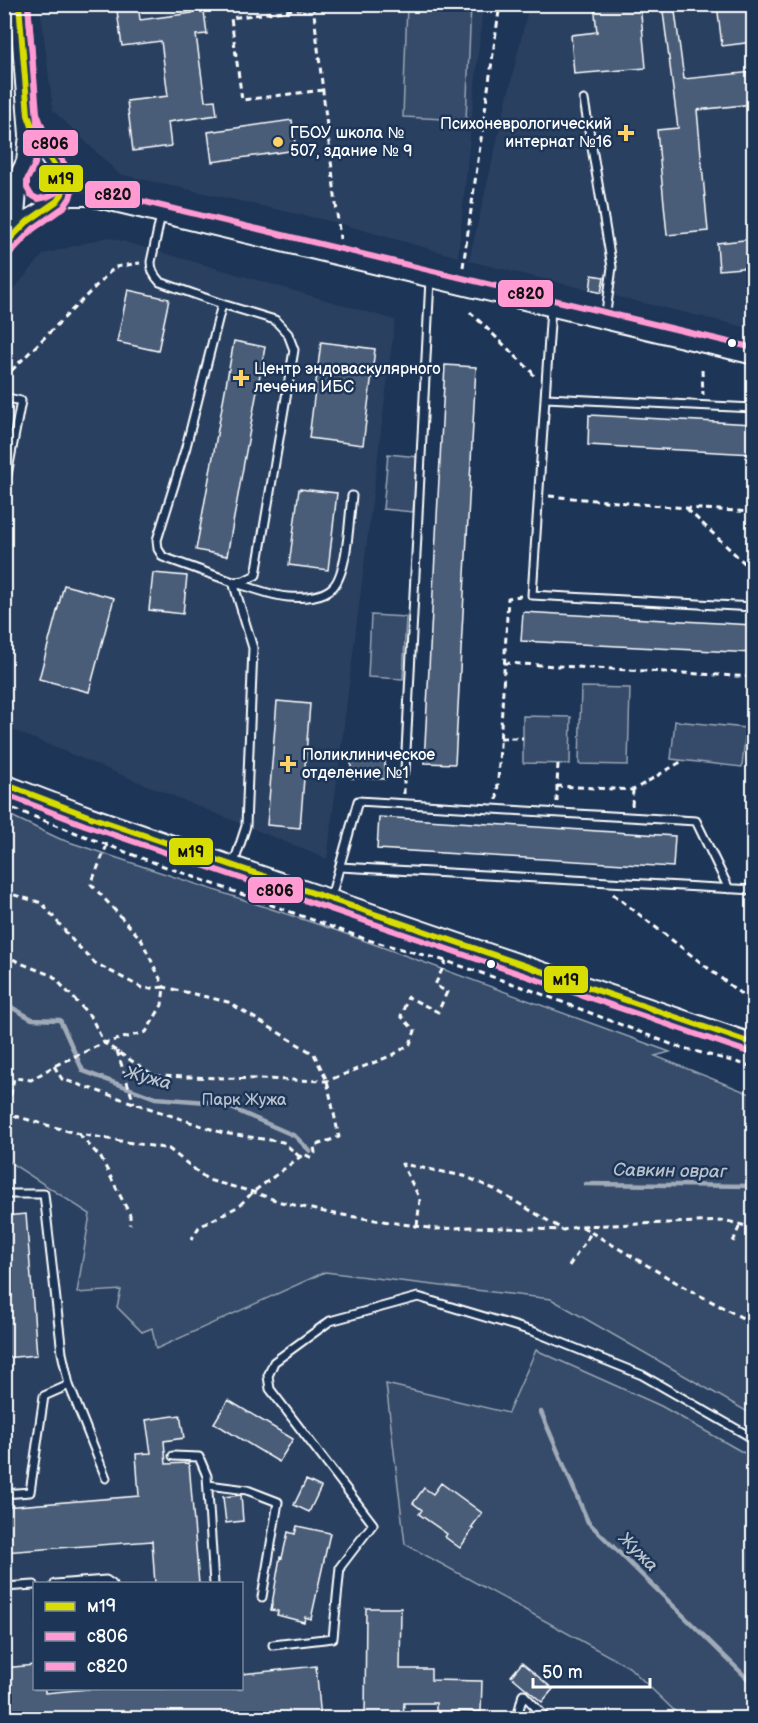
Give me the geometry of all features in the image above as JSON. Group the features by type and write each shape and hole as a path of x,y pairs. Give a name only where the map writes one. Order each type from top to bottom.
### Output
{"street":[{"path":"5,245 15,216 17,184 28,151 29,135 19,4"},
{"path":"28,116 39,144 59,171 78,192 89,198"},
{"path":"18,191 30,206 37,208 53,204 60,198 64,186 59,171 51,164 38,162 31,164 21,172"},
{"path":"5,245 27,221 53,204 65,198 89,198 753,357"},
{"path":"4,784 88,816 753,1044"}],"lane":[{"path":"584,100 612,267 605,320"},
{"path":"161,214 151,262 153,273 160,282 275,320 288,334 294,350 256,575 244,581 233,582"},
{"path":"405,771 430,279"},
{"path":"222,304 186,447 157,540 158,549 163,557 233,582 287,597 313,597 334,586 344,565 352,496"},
{"path":"551,308 532,595 753,607"},
{"path":"4,397 21,401 4,491"},
{"path":"546,397 753,408"},
{"path":"233,582 254,648 246,826 233,866"},
{"path":"331,900 358,801 696,821 729,889"},
{"path":"340,867 753,890"},
{"path":"4,1194 44,1194 62,1353 69,1385 106,1478"},
{"path":"273,1646 333,1638 340,1567 374,1524 270,1389 268,1376 274,1362 330,1321 418,1297 535,1332 642,1375 753,1438"},
{"path":"4,1494 30,1492 44,1396 69,1385"},
{"path":"172,1456 199,1457 207,1476 214,1582"},
{"path":"208,1485 247,1490 278,1502 262,1597"},
{"path":"80,1582 106,1580 109,1582"},
{"path":"4,1587 33,1585"},
{"path":"517,1719 523,1694 546,1719"}],"path":[{"path":"463,267 500,4"},
{"path":"323,90 242,100 231,18 313,6 323,90 340,239"},
{"path":"4,378 114,267 151,262"},
{"path":"470,312 531,371 546,397"},
{"path":"702,370 703,405"},
{"path":"539,495 753,512"},
{"path":"685,508 753,572"},
{"path":"497,791 508,598 532,595"},
{"path":"504,663 753,677"},
{"path":"746,728 753,724"},
{"path":"500,738 523,738"},
{"path":"557,786 633,790 684,760"},
{"path":"556,813 558,764"},
{"path":"631,817 633,790"},
{"path":"4,805 368,940 446,961 531,990 676,1046 753,1067"},
{"path":"107,844 92,884 141,939 164,987 162,1005 147,1032 104,1043 54,1066 31,1080 14,1078 4,1112 79,1134 169,1149 208,1180 281,1202 329,1213 436,1229 473,1227 563,1230 580,1226 727,1221 753,1228"},
{"path":"598,882 753,1004"},
{"path":"4,892 42,903 74,942 95,963 144,988 164,987 228,1002 314,1054 327,1081 339,1137 314,1146 315,1153 310,1157 304,1154 238,1206 199,1227 191,1240"},
{"path":"4,954 53,976 91,1017 104,1043 155,1076 327,1081 393,1055 410,1044 415,1031 401,1016 408,997 438,1012 447,992 435,984 446,961"},
{"path":"117,1051 134,1103"},
{"path":"54,1066 62,1079 223,1133 283,1142 301,1158"},
{"path":"4,1084 11,1094"},
{"path":"79,1134 101,1158 130,1215 130,1225"},
{"path":"417,1226 420,1199 402,1164 464,1176 494,1189 563,1230"},
{"path":"733,1242 740,1225"},
{"path":"580,1226 684,1287 753,1324"},
{"path":"569,1266 591,1232"}],"shaded area":[{"name":"ГБОУ школа № 507, здание № 9","path":"40,5 483,5 458,257 338,223 119,174 53,110"},
{"name":"Психоневрологический интернат №16","path":"529,5 753,5 753,329 469,261"},
{"path":"108,237 395,320 327,859 5,727 5,299 44,254"},
{"path":"8,1161 90,1214 77,1292 145,1288 157,1349 325,1272 551,1299 753,1412 753,1718 5,1718 4,1162"}],"green space":[{"path":"407,5 471,5 466,120 403,117"},
{"path":"388,454 418,457 413,512 383,509"},
{"path":"371,615 406,617 403,679 368,677"},
{"path":"581,687 630,688 628,765 579,764"},
{"path":"523,716 571,717 570,764 523,763"},
{"path":"675,721 746,728 742,767 671,759"},
{"name":"Парк Жужа","path":"5,813 60,839 335,930 670,1052 655,1056 753,1095 753,1415 551,1299 325,1272 156,1349 152,1328 142,1332 117,1307 121,1290 77,1293 90,1214 8,1161 5,1162"},
{"path":"536,1350 661,1406 753,1458 753,1718 682,1718 629,1667 405,1544 386,1384 508,1413"}],"building":[{"path":"116,4 138,4 140,20 192,13 191,4 203,4 207,34 196,35 205,101 215,100 217,115 168,122 171,146 133,151 127,101 168,96 161,41 122,46"},
{"path":"594,4 640,4 646,68 574,74 571,35 597,32"},
{"path":"662,4 674,4 684,79 753,72 753,104 697,110 708,231 667,235 657,130 678,128"},
{"path":"717,4 753,4 753,42 722,46"},
{"path":"292,120 296,150 212,162 208,132"},
{"path":"753,239 753,267 719,270 717,243"},
{"path":"592,275 604,277 601,293 590,290"},
{"path":"128,290 169,299 158,351 117,342"},
{"path":"234,341 265,347 227,556 196,550"},
{"path":"321,342 375,349 363,445 309,438"},
{"path":"445,365 476,367 455,764 424,763"},
{"path":"589,415 753,424 753,454 588,445"},
{"path":"299,489 337,493 328,570 289,565"},
{"path":"153,573 187,576 183,614 149,610"},
{"path":"64,585 114,598 89,692 39,679"},
{"path":"523,612 753,625 753,653 521,641"},
{"name":"Поликлиническое отделение №1","path":"277,701 310,704 300,828 267,825"},
{"path":"351,760 385,761 385,779 351,778"},
{"path":"379,817 675,836 673,867 377,849"},
{"path":"26,1214 37,1355 4,1358 4,1216"},
{"path":"228,1400 293,1439 279,1462 214,1423"},
{"path":"180,1415 184,1438 164,1441 166,1464 189,1463 199,1582 155,1582 152,1541 4,1552 4,1507 139,1496 136,1454 151,1453 146,1420"},
{"path":"306,1480 321,1487 309,1512 294,1505"},
{"path":"441,1483 482,1513 460,1548 445,1537 447,1534 419,1514 422,1510 413,1503 424,1488 433,1494"},
{"path":"241,1495 243,1521 226,1523 223,1497"},
{"path":"297,1526 330,1533 311,1619 305,1617 304,1622 277,1615 278,1611 271,1610 280,1557 282,1558 288,1532 295,1534"},
{"path":"366,1608 401,1608 400,1669 431,1669 431,1680 482,1681 481,1712 436,1711 436,1703 404,1703 403,1719 365,1719"},
{"path":"522,1663 553,1689 542,1702 511,1676"},
{"path":"33,1665 33,1690 45,1690 45,1693 77,1690 243,1690 243,1674 316,1666 321,1719 4,1719 4,1668"}],"waterway":[{"name":"Жужа","path":"4,1003 32,1019 60,1020 83,1071 155,1098 220,1103 295,1136 310,1151"},
{"name":"Савкин овраг","path":"586,1184 754,1186"},
{"name":"Жужа","path":"541,1412 588,1522 754,1685"}],"transit line":[{"name":"м19","path":"4,245 27,222 57,201 64,187 59,172 36,138 28,115 19,4"},
{"name":"с806","path":"11,252 33,229 64,207 73,187 67,168 46,137 37,113 28,4"},
{"name":"с820","path":"28,4 38,135 35,164 27,180 27,188 31,195 38,199 63,189 91,189 754,348"},
{"name":"м19","path":"4,784 88,816 754,1044"},
{"name":"с806","path":"4,794 85,825 751,1053"}],"place":[{"name":"Психоневрологический интернат №16","path":"626,133"},
{"name":"ГБОУ школа № 507, здание № 9","path":"278,142"},
{"name":"Центр эндоваскулярного лечения ИБС","path":"241,378"},
{"name":"Поликлиническое отделение №1","path":"288,764"}]}
